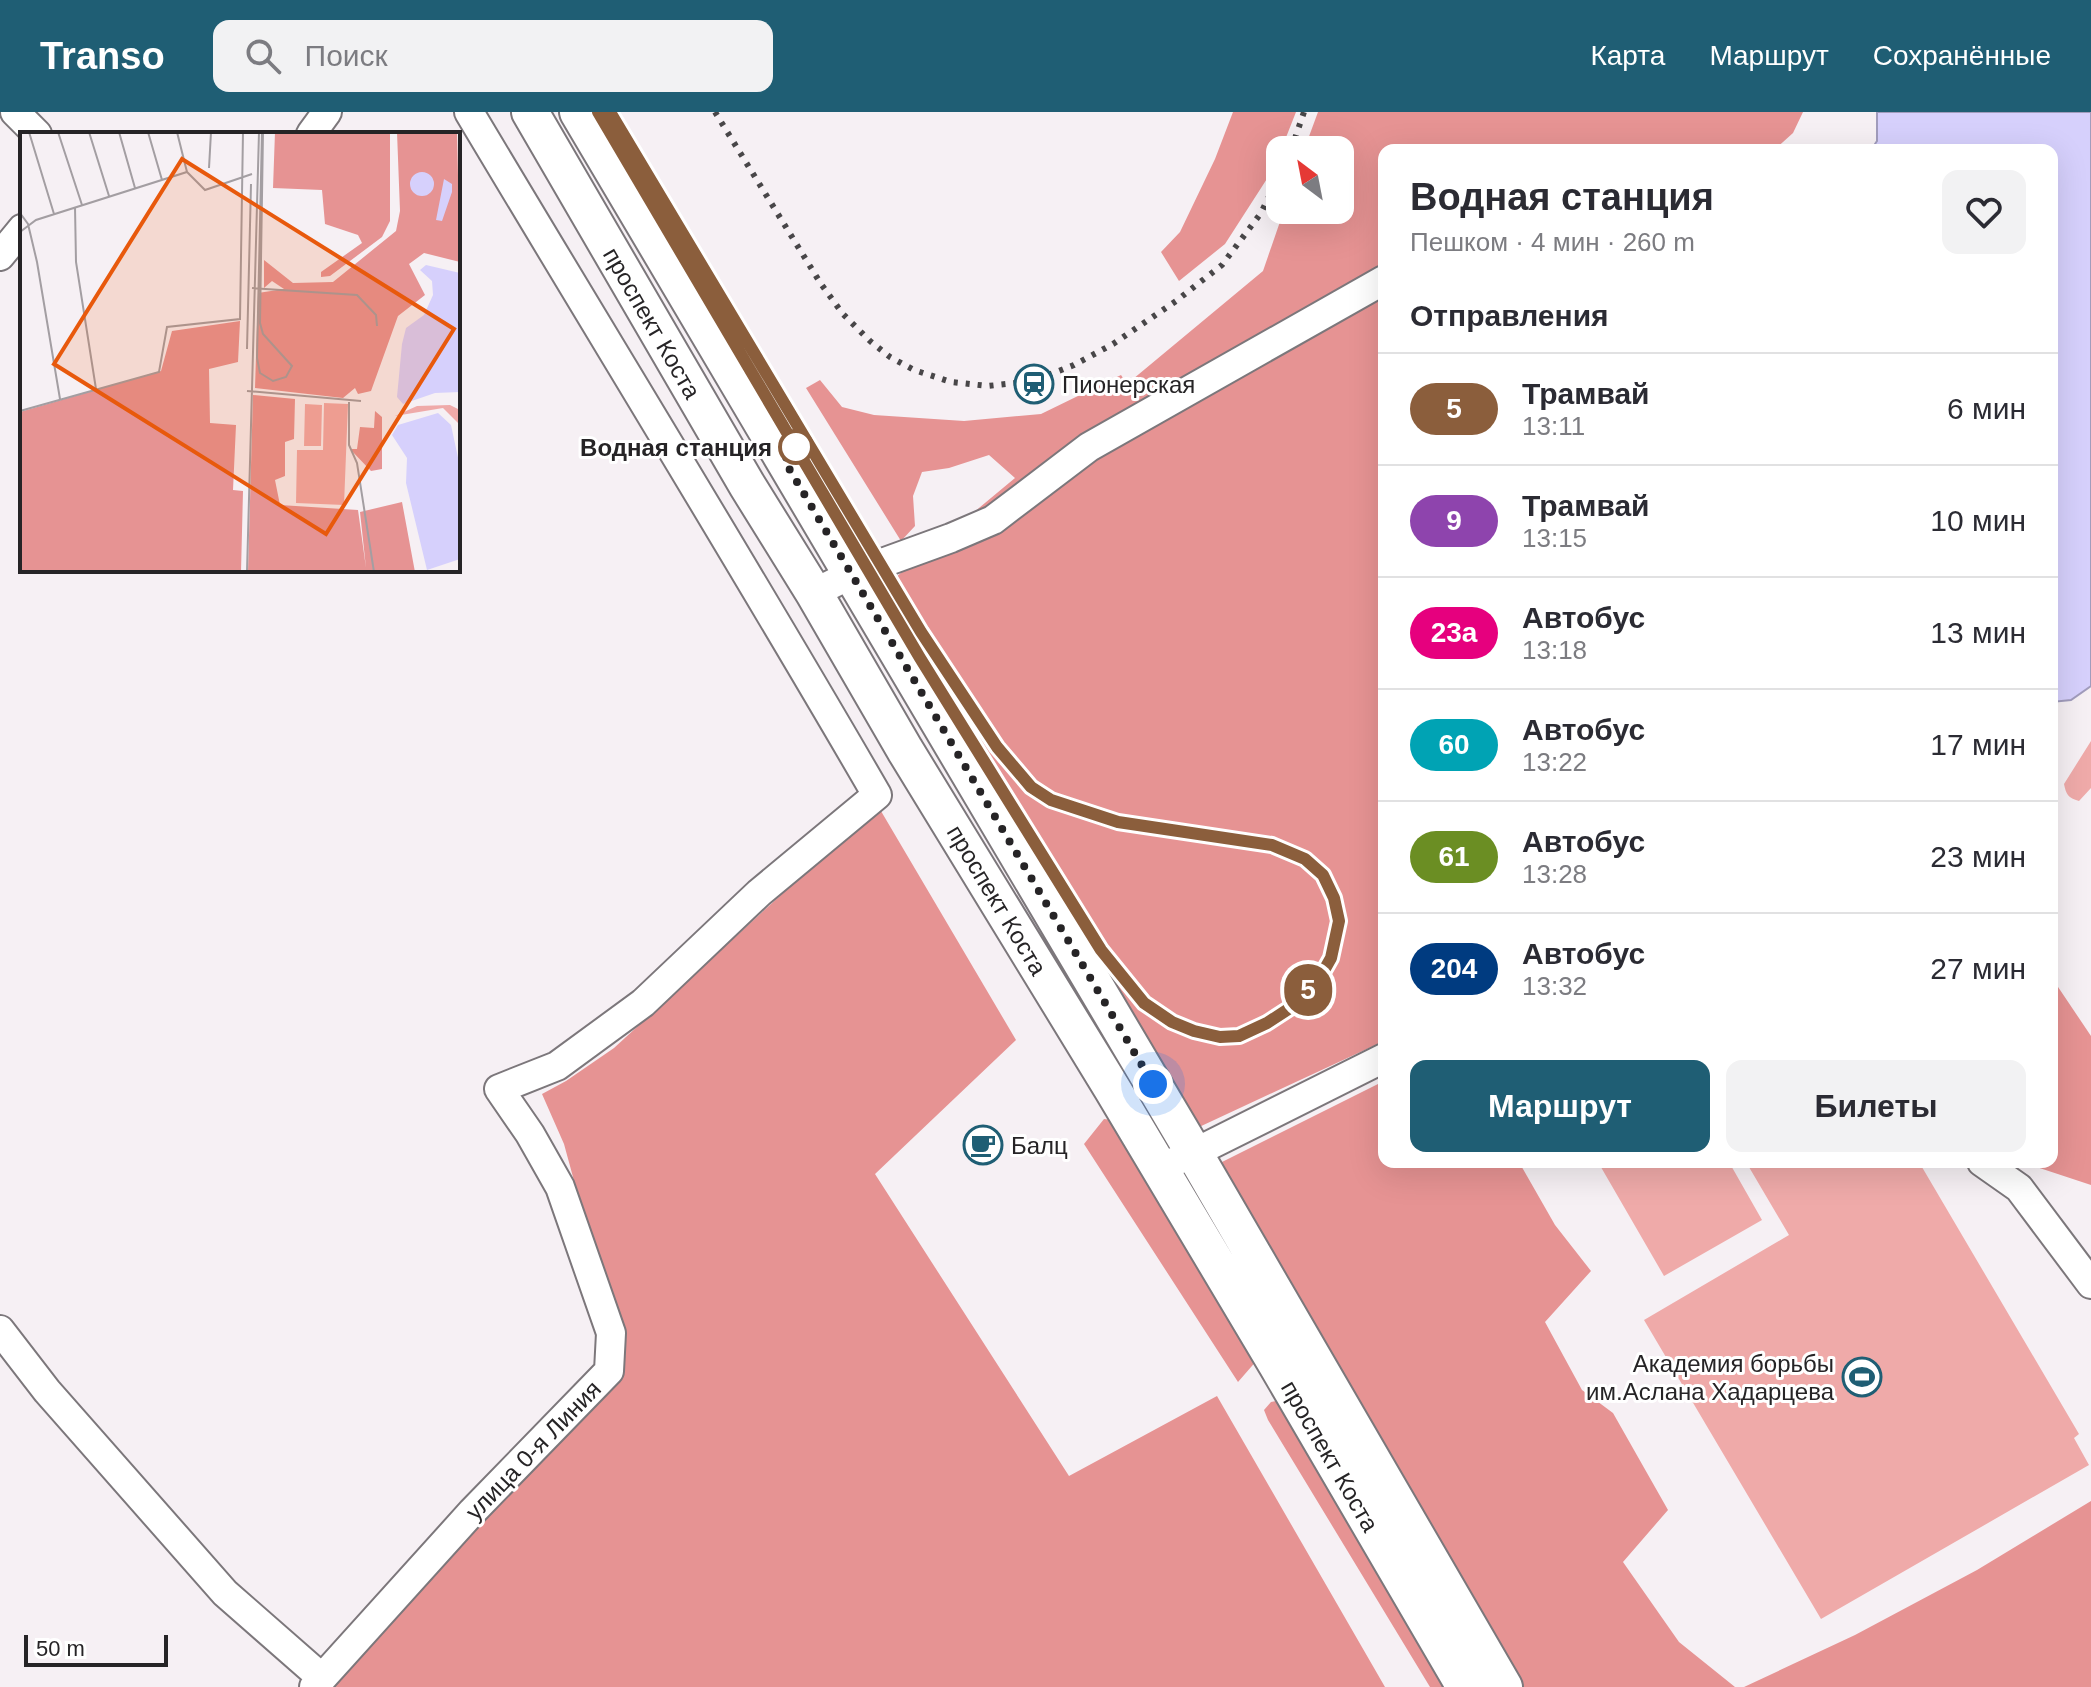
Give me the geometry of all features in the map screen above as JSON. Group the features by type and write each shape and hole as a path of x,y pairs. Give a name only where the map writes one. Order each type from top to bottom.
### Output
{"main road":[{"name":"проспект Коста","path":"530,112 747,485 1160,1168 1465,1687"},
{"name":"проспект Коста","path":"578,112 1194,1153 1504,1687"}],"street":[{"path":"15,112 35,132"},
{"path":"312,132 327,112"},
{"name":"улица 0-я Линия","path":"318,1683 472,1512 609,1371 611,1333 560,1187 530,1134 499,1089 557,1066 643,1003 759,893 877,795 469,112"},
{"path":"0,256 20,231"},
{"path":"814,593 852,574 993,520 1089,447 1378,283"},
{"path":"1160,1168 1378,1061"},
{"path":"1991,1168 2019,1188 2091,1284"},
{"path":"0,1330 47,1391 225,1593 318,1683"}],"shaded area":[{"path":"1233,112 1296,112 1287,136 1266,136 1266,180 1225,244 1179,281 1161,252 1180,232 1215,159"},
{"path":"1318,112 1803,112 1793,133 1781,144 1378,144 1378,1044 1197,1128 884,587 1015,478 989,455 949,468 922,472 913,496 915,526 901,541 806,388 820,380 842,407 874,415 964,421 1041,414 1121,375 1127,384 1263,271 1279,224 1354,224 1354,136 1309,136"},
{"path":"1877,112 2091,112 2091,686 2071,700 2058,701 2058,144 1875,144"},
{"path":"2091,741 2091,788 2079,801 2068,795 2064,784"},
{"path":"878,806 1016,1040 875,1174 1069,1476 1217,1396 1385,1687 325,1687 622,1357 564,1144 542,1094 614,1048"},
{"path":"2058,987 2091,1036 2091,1185 2039,1168 2058,1168"},
{"path":"1378,1084 1378,1168 1522,1168 1555,1225 1591,1271 1545,1322 1582,1390 1613,1413 1668,1510 1623,1562 1679,1642 1735,1687 1515,1687 1210,1168"},
{"path":"1104,1119 1113,1120 1258,1359 1238,1382 1084,1144"},
{"path":"1601,1168 1732,1168 1762,1220 1664,1276"},
{"name":"Академия борьбы им.Аслана Хадарцева","path":"1750,1168 1923,1168 2079,1434 2074,1438 2089,1465 1821,1619 1644,1320 1789,1235"},
{"path":"1281,1400 1452,1687 1430,1687 1268,1420 1264,1410 1271,1402"},
{"path":"2091,1501 2091,1687 1744,1687 1855,1635 1977,1570"}],"tram line":[{"path":"598,112 920,658 1101,950 1144,1003 1172,1022 1194,1031 1220,1037 1239,1036 1290,1008 1318,981 1331,958 1339,921 1334,898 1323,875 1305,859 1272,845 1118,822 1051,800 1031,787 997,747 921,632 610,112"},
{"name":"5","path":"598,112 920,658 1101,950 1124,980 1144,1003 1172,1022 1220,1037 1239,1036 1290,1008 1318,981 1331,958 1339,921 1334,898 1323,875 1305,859 1272,845 1118,822 1051,800 1031,787 997,747 921,632 610,112"}],"railway":[{"path":"715,112 821,284 843,314 890,357 914,370 951,382 988,386 1033,381 1074,365 1113,344 1222,265 1266,203"},
{"path":"1296,136 1304,112"}],"place":[{"name":"Пионерская","path":"1034,384"},
{"name":"Водная станция","path":"796,447"},
{"name":"Балц","path":"983,1145"},
{"name":"Академия борьбы им.Аслана Хадарцева","path":"1862,1377"}],"route":[{"path":"796,447 784,460 1153,1084"}]}
